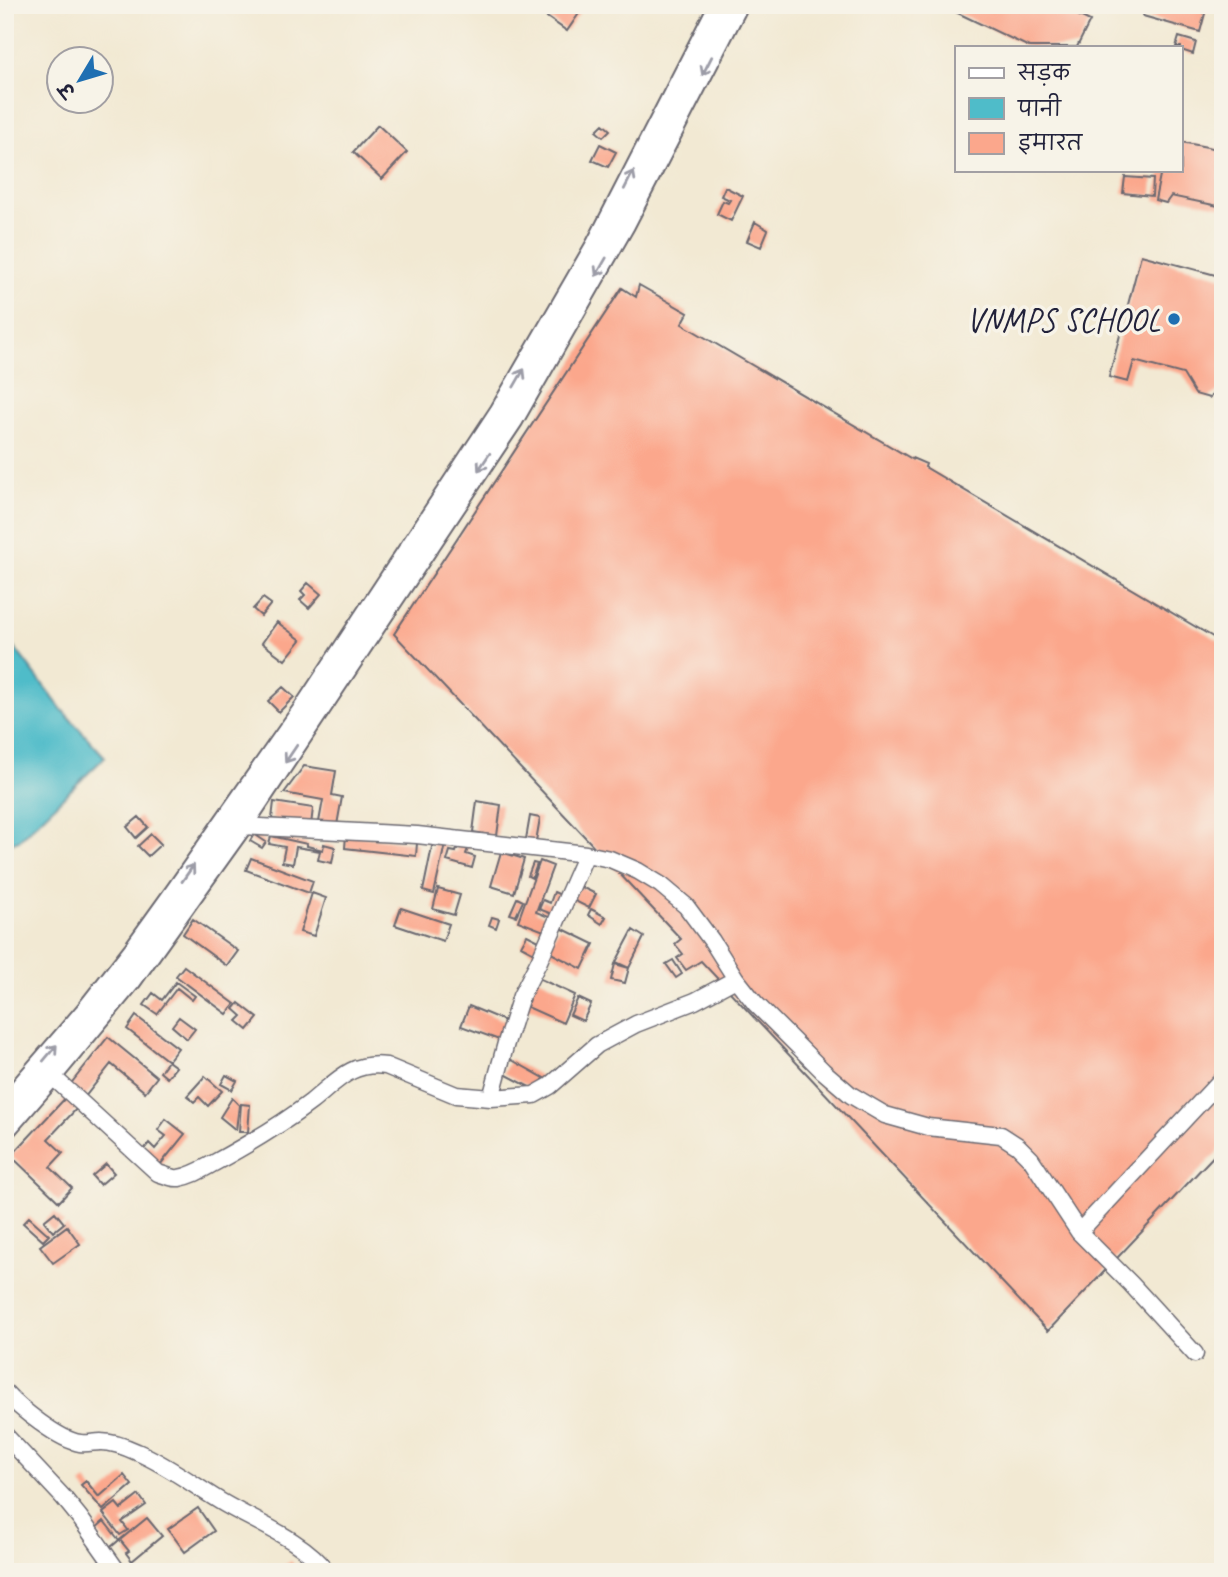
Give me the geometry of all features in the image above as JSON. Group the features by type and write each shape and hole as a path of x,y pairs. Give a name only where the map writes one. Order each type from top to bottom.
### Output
{"main road":[{"path":"5,1105 84,1013 233,828 304,708 500,411 596,244 719,5"},
{"path":"5,1130 131,981 513,420 625,225 738,5"}],"street":[{"path":"233,828 417,835 586,853 610,859 638,871 662,885 686,906 755,1003 851,1095 885,1115 928,1127 1001,1135 1018,1146 1037,1167 1079,1233 1131,1284 1195,1354"},
{"path":"491,1098 521,996 586,853"},
{"path":"52,1076 158,1173 175,1179 191,1175 246,1146 310,1103 344,1074 359,1067 375,1064 386,1066 456,1096 491,1098 534,1095 550,1086 597,1045 636,1024 695,1001 736,979"},
{"path":"1079,1233 1223,1078"},
{"path":"5,1392 20,1409 67,1439 80,1443 112,1443 157,1462 293,1542 327,1572"},
{"path":"5,1435 63,1497 118,1572"}],"water":[{"path":"5,635 63,711 105,757 19,840 5,845"}],"building":[{"path":"540,5 571,5 580,12 567,31 544,15"},
{"path":"941,5 1057,5 1090,21 1078,46 1027,46"},
{"path":"1146,5 1207,6 1200,32 1143,16"},
{"path":"1179,37 1196,42 1193,54 1182,50 1182,46 1176,46"},
{"path":"603,124 610,130 603,137 596,131"},
{"path":"378,125 407,152 382,179 353,152"},
{"path":"1182,142 1223,150 1223,207 1171,196 1166,203 1155,200 1161,172 1182,172"},
{"path":"600,144 616,152 608,167 592,160"},
{"path":"1125,177 1153,179 1152,196 1123,193"},
{"path":"725,187 743,196 731,221 717,214 723,201 728,203 730,200 721,196"},
{"path":"755,222 768,230 761,247 747,241"},
{"name":"VNMPS SCHOOL","path":"1141,255 1223,277 1223,387 1209,398 1195,394 1183,374 1134,361 1128,382 1109,377"},
{"path":"639,285 688,313 682,324 912,459 926,464 925,467 1223,643 1223,1146 1048,1331 701,961 686,970 677,958 683,954 675,944 681,939 394,634 622,288 636,297"},
{"path":"308,583 321,594 309,608 300,600 305,595 301,591"},
{"path":"263,598 271,604 261,616 253,609"},
{"path":"277,622 301,640 285,660 262,643"},
{"path":"283,687 294,697 279,712 268,701"},
{"path":"304,766 336,771 332,795 342,797 337,825 319,822 323,800 284,793"},
{"path":"477,801 501,805 497,836 473,832"},
{"path":"274,802 313,808 311,825 272,819"},
{"path":"530,816 540,818 535,847 525,845"},
{"path":"139,817 148,827 136,838 127,827"},
{"path":"151,834 161,844 148,856 138,846"},
{"path":"254,834 266,842 262,848 250,841"},
{"path":"346,835 417,843 416,856 345,848"},
{"path":"271,836 323,850 324,844 335,847 332,863 318,860 320,851 296,847 293,864 282,862 285,847 269,844"},
{"path":"433,842 445,844 434,894 423,891"},
{"path":"459,843 469,846 466,854 475,857 472,868 447,861 450,851 456,852"},
{"path":"501,852 524,859 514,893 491,886"},
{"path":"251,858 313,881 309,893 246,870"},
{"path":"540,861 553,866 536,912 554,919 549,933 518,921"},
{"path":"533,863 537,864 532,878 528,876"},
{"path":"579,886 596,894 589,908 573,900"},
{"path":"438,889 460,895 454,915 433,909"},
{"path":"554,892 565,897 557,916 539,909 543,900 550,903"},
{"path":"312,893 326,898 314,936 300,932"},
{"path":"517,898 523,901 516,916 510,914"},
{"path":"401,908 449,924 443,941 395,925"},
{"path":"591,909 606,917 602,924 588,915"},
{"path":"492,917 499,919 496,928 489,925"},
{"path":"193,919 238,951 227,966 183,934"},
{"path":"559,927 594,944 582,969 547,951"},
{"path":"633,930 644,937 629,968 616,962"},
{"path":"527,935 543,943 538,955 521,946"},
{"path":"673,960 682,974 676,978 666,964"},
{"path":"615,964 629,968 625,983 611,980"},
{"path":"184,966 235,1004 227,1014 176,976"},
{"path":"536,977 575,995 563,1023 523,1005"},
{"path":"176,982 195,996 192,1000 177,988 157,1014 144,1005 153,993 162,1000"},
{"path":"578,998 591,1004 583,1021 570,1015"},
{"path":"239,1003 258,1018 248,1030 237,1021 242,1016 234,1009"},
{"path":"469,1006 512,1024 502,1041 461,1026"},
{"path":"136,1016 178,1048 168,1061 127,1029"},
{"path":"179,1017 195,1029 187,1039 172,1026"},
{"path":"108,1037 157,1077 145,1092 111,1064 84,1098 69,1086"},
{"path":"510,1059 544,1078 537,1091 503,1073"},
{"path":"168,1061 176,1067 167,1078 160,1072"},
{"path":"226,1075 237,1081 232,1090 221,1084"},
{"path":"205,1076 222,1091 208,1106 199,1097 194,1102 187,1096"},
{"path":"70,1093 81,1104 48,1139 63,1153 50,1167 72,1188 59,1202 11,1156"},
{"path":"232,1098 239,1105 236,1130 220,1117"},
{"path":"241,1104 250,1105 248,1132 239,1132"},
{"path":"166,1119 185,1134 160,1165 143,1151 149,1143 155,1149 166,1136 158,1130"},
{"path":"106,1164 114,1173 100,1185 92,1176"},
{"path":"55,1212 64,1223 53,1232 44,1221"},
{"path":"29,1217 49,1235 43,1241 23,1223"},
{"path":"67,1226 80,1244 53,1263 40,1246"},
{"path":"124,1475 132,1485 103,1510 81,1485 86,1481 99,1497"},
{"path":"139,1495 146,1505 122,1522 128,1530 120,1535 103,1513 116,1503 121,1509"},
{"path":"198,1508 214,1531 185,1552 168,1529"},
{"path":"147,1518 162,1536 132,1561 126,1553 129,1551 120,1540"},
{"path":"104,1521 119,1540 111,1547 95,1529"},
{"path":"291,1561 295,1567 300,1564 305,1572 279,1572 278,1570"}],"place":[{"name":"VNMPS SCHOOL","path":"1174,319"}]}
